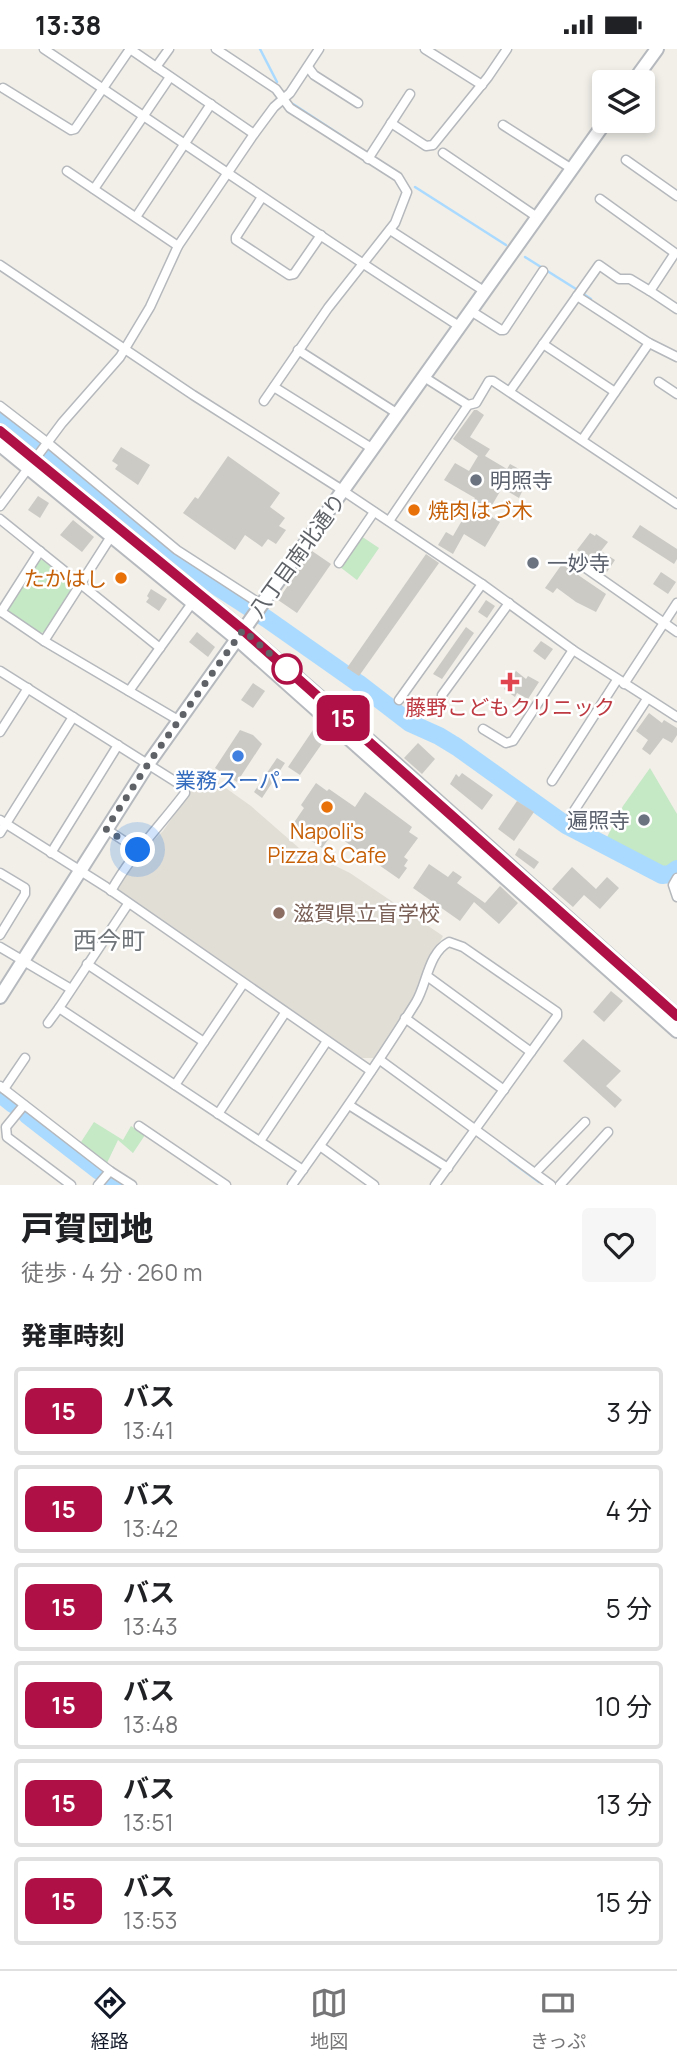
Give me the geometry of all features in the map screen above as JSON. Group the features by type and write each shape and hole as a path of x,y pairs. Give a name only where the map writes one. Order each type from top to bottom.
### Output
{"main road":[{"path":"642,70 657,49"},
{"name":"八丁目南北通り","path":"0,997 178,720 598,133"},
{"path":"0,431 39,454 114,532 240,635 677,1016"},
{"path":"0,446 39,454"},
{"path":"240,635 677,1031"}],"street":[{"path":"44,49 459,326"},
{"path":"3,88 71,130 75,129 130,49 254,134"},
{"path":"156,67 169,49"},
{"path":"216,49 276,89 290,108 398,177 407,192 390,230 298,350 264,401"},
{"path":"0,506 62,423 125,349 150,307 178,246 254,134 274,107 290,93 320,49"},
{"path":"425,49 482,85"},
{"path":"391,123 426,146 433,145 482,85 507,49"},
{"path":"307,67 314,75 358,103"},
{"path":"94,189 170,77"},
{"path":"368,159 410,94"},
{"path":"136,217 211,104"},
{"path":"503,125 572,169"},
{"path":"443,153 537,217"},
{"path":"626,160 677,196"},
{"path":"67,171 178,246"},
{"path":"262,197 236,240 289,275 294,274 321,235"},
{"path":"600,199 677,252 650,291"},
{"path":"390,230 484,291"},
{"path":"0,265 389,521 620,682 677,717"},
{"path":"510,391 599,265 619,279 631,279 677,309"},
{"path":"471,310 503,330 543,271"},
{"path":"577,296 649,343 677,357"},
{"path":"582,440 649,343"},
{"path":"543,344 615,392"},
{"path":"298,350 398,414"},
{"path":"424,377 468,405"},
{"path":"389,521 468,405 476,403 489,381 493,380 677,505"},
{"path":"659,382 677,394"},
{"path":"274,387 373,449"},
{"path":"0,406 39,454 258,609"},
{"path":"339,563 374,512"},
{"path":"0,519 160,648"},
{"path":"44,641 114,532"},
{"path":"40,551 1,612 44,641 178,720"},
{"path":"577,562 677,632"},
{"path":"399,701 482,584"},
{"path":"129,691 196,598"},
{"path":"442,695 509,603"},
{"path":"552,781 677,603"},
{"path":"483,729 506,743 513,741 573,650"},
{"path":"0,671 184,787 185,793 159,828 125,866 111,891"},
{"path":"0,732 28,688"},
{"path":"572,814 647,699"},
{"path":"0,833 3,822 73,717"},
{"path":"51,853 118,745"},
{"path":"3,822 111,891 371,1071"},
{"path":"106,829 138,850"},
{"path":"0,873 25,888 26,894 0,935"},
{"path":"677,878 673,885 677,897"},
{"path":"48,1023 128,904"},
{"path":"292,1185 380,1060 419,996 435,958 444,944 449,942 463,947 557,1012 557,1016 435,1185"},
{"path":"0,947 71,989"},
{"path":"88,964 204,1042"},
{"path":"426,976 531,1052"},
{"path":"175,1085 243,984"},
{"path":"59,1008 303,1170"},
{"path":"218,1114 285,1013"},
{"path":"405,1018 504,1090"},
{"path":"260,1141 327,1041"},
{"path":"25,1058 2,1087 132,1185"},
{"path":"380,1060 551,1185"},
{"path":"24,1105 6,1127 7,1137 71,1185"},
{"path":"349,1105 448,1168"},
{"path":"535,1173 585,1122"},
{"path":"139,1126 226,1185"},
{"path":"560,1185 608,1132"},
{"path":"320,1146 374,1185"},
{"path":"98,1185 110,1171"}],"shaded area":[{"name":"滋賀県立盲学校","path":"200,778 216,781 251,806 299,848 350,873 443,936 414,996 375,1058 361,1058 116,890 132,862 163,831"}],"green space":[{"path":"361,536 379,548 357,580 340,567"},
{"path":"38,560 44,560 71,582 72,590 46,632 40,633 9,613 9,606"},
{"path":"650,768 677,814 677,864 669,872 604,843 623,806"},
{"path":"94,1122 123,1140 131,1126 145,1135 133,1153 118,1140 107,1163 81,1142"}],"building":[{"path":"474,410 484,415 470,437 490,449 485,456 507,469 510,464 530,475 519,498 502,488 487,514 500,522 485,547 464,534 453,554 438,545 446,532 453,536 475,498 444,480 455,463 469,471 478,456 453,439"},
{"path":"121,447 150,465 138,485 115,469 118,465 112,461"},
{"path":"228,456 280,493 270,507 285,518 279,526 286,530 276,544 268,539 262,547 245,535 235,550 183,513 195,497 198,499"},
{"path":"38,496 49,503 40,518 28,510"},
{"path":"73,520 94,537 82,552 60,535"},
{"path":"640,525 677,549 674,564 632,537"},
{"path":"590,533 608,542 601,551 615,560 607,572 577,550"},
{"path":"312,551 331,564 297,613 278,600"},
{"path":"426,554 439,563 359,676 347,668"},
{"path":"562,564 606,594 596,612 557,588 553,593 545,588"},
{"path":"661,572 676,582 668,594 653,584"},
{"path":"151,589 167,599 159,611 146,602"},
{"path":"486,600 495,606 487,618 478,612"},
{"path":"466,627 474,633 442,679 433,674"},
{"path":"197,632 215,647 208,657 189,642"},
{"path":"541,641 553,649 545,660 533,651"},
{"path":"516,671 526,679 528,676 539,682 528,699 517,693 515,697 504,689"},
{"path":"253,683 265,691 253,708 241,700"},
{"path":"649,713 662,723 664,720 677,728 677,735 672,743 663,738 650,755 642,749 648,740 636,731"},
{"path":"315,727 328,735 300,775 288,767"},
{"name":"業務スーパー","path":"240,730 253,735 262,744 237,782 215,768"},
{"path":"418,743 435,759 422,774 404,758"},
{"path":"277,758 285,763 262,798 254,792"},
{"path":"462,773 493,795 482,810 450,784 456,774 459,777"},
{"path":"316,783 355,807 365,792 412,827 409,832 418,838 404,857 408,860 404,866 407,868 399,879 333,833 322,848 291,827 304,808 301,805"},
{"path":"517,801 534,812 514,841 498,829"},
{"path":"519,848 539,862 534,869 515,855"},
{"path":"429,864 448,877 453,871 462,877 457,883 485,903 500,886 518,903 499,924 474,902 460,921 413,888"},
{"path":"572,867 596,889 607,877 619,888 600,909 584,895 573,907 552,889"},
{"path":"611,991 623,1001 604,1022 593,1012"},
{"path":"583,1039 621,1071 606,1086 622,1100 615,1108 563,1061"}],"waterway":[{"path":"260,49 277,82"},
{"path":"293,104 345,138"},
{"path":"415,187 506,245"},
{"path":"525,257 576,289"},
{"path":"582,293 591,299"},
{"path":"0,415 185,566 267,619 410,723 457,747 566,825 662,875 677,869"},
{"path":"0,1094 13,1104"},
{"path":"27,1115 99,1171"},
{"path":"509,1160 539,1182"},
{"path":"112,1181 119,1185"}],"bus line":[{"name":"15","path":"0,431 243,630 394,761 677,1016"}],"place":[{"name":"明照寺","path":"476,480"},
{"name":"焼肉はづ木","path":"414,510"},
{"name":"一妙寺","path":"533,563"},
{"name":"たかはし","path":"121,578"},
{"name":"藤野こどもクリニック","path":"510,682"},
{"name":"業務スーパー","path":"238,756"},
{"name":"Napoli's Pizza & Cafe","path":"327,807"},
{"name":"遍照寺","path":"644,820"},
{"name":"滋賀県立盲学校","path":"279,913"}],"district":[{"name":"西今町","path":"109,939"}],"route":[{"path":"138,850 106,829 148,764 243,630 296,677 287,669"}]}
